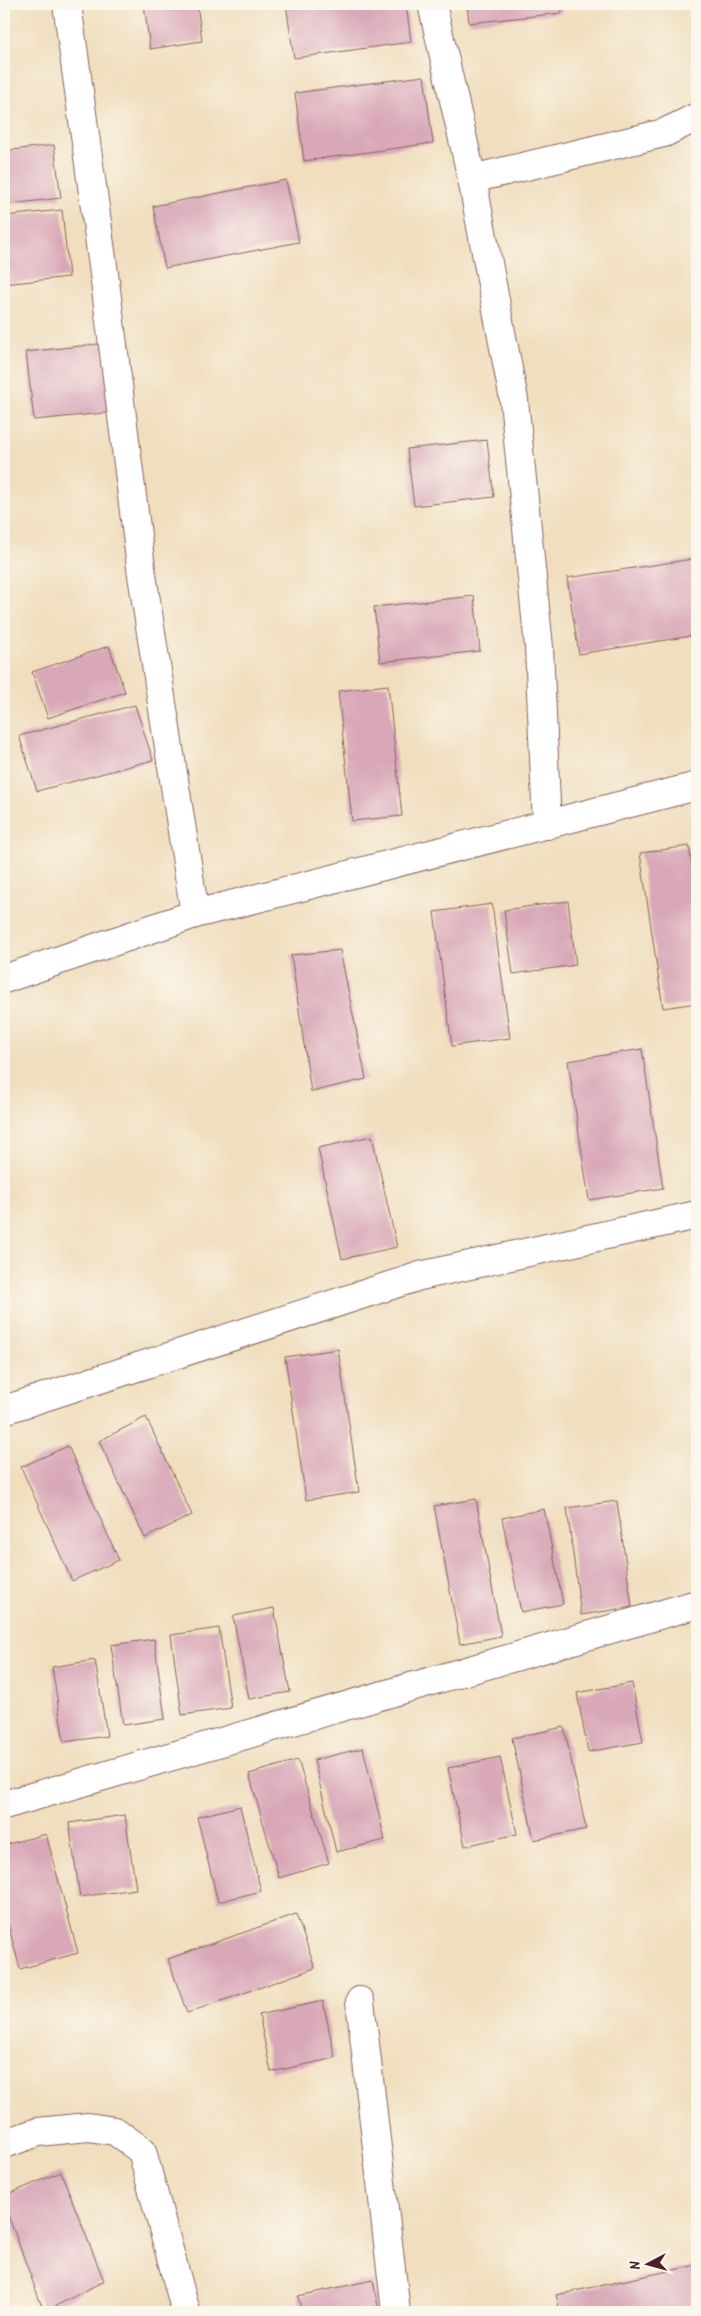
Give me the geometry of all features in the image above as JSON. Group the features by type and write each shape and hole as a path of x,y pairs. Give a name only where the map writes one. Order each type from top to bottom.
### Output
{"street":[{"path":"67,4 102,256 142,575 195,914"},
{"path":"432,4 472,179 514,400 539,647 547,825"},
{"path":"472,179 664,133 697,117"},
{"path":"4,979 195,914 697,786"},
{"path":"4,1410 420,1276 697,1215"},
{"path":"4,1805 696,1610"},
{"path":"360,2001 396,2312"},
{"path":"4,2144 38,2132 88,2127 115,2131 142,2151 186,2312"}],"building":[{"path":"144,4 197,4 202,41 150,49"},
{"path":"286,4 406,4 411,42 294,58"},
{"path":"467,4 561,4 562,13 469,23"},
{"path":"424,76 433,143 304,161 295,93"},
{"path":"54,145 61,198 10,204 4,151"},
{"path":"286,180 299,242 165,268 153,206"},
{"path":"62,210 69,277 4,284 4,216"},
{"path":"107,343 115,412 34,420 26,352"},
{"path":"487,440 494,497 414,506 407,449"},
{"path":"693,559 697,585 697,635 579,654 567,578"},
{"path":"474,596 480,651 380,662 374,607"},
{"path":"109,646 125,692 48,718 32,672"},
{"path":"388,685 402,816 352,821 338,691"},
{"path":"135,705 153,760 37,791 19,736"},
{"path":"689,846 697,902 697,1003 663,1008 640,853"},
{"path":"568,901 576,965 513,974 504,910"},
{"path":"492,904 510,1038 452,1046 434,912"},
{"path":"340,950 366,1079 311,1092 291,955"},
{"path":"642,1049 663,1188 589,1200 568,1061"},
{"path":"372,1136 397,1247 342,1259 318,1148"},
{"path":"338,1349 359,1492 306,1500 285,1357"},
{"path":"146,1417 192,1515 145,1538 99,1441"},
{"path":"68,1446 119,1560 72,1581 21,1467"},
{"path":"476,1499 501,1636 460,1644 434,1506"},
{"path":"617,1501 632,1607 581,1615 567,1508"},
{"path":"544,1509 563,1604 521,1612 502,1518"},
{"path":"274,1608 290,1692 249,1699 233,1616"},
{"path":"219,1628 231,1708 182,1715 171,1635"},
{"path":"154,1639 165,1719 123,1725 111,1645"},
{"path":"95,1660 107,1736 64,1742 52,1667"},
{"path":"632,1683 643,1742 588,1752 577,1693"},
{"path":"564,1727 586,1829 534,1840 512,1738"},
{"path":"363,1748 385,1840 336,1852 314,1760"},
{"path":"500,1757 517,1834 465,1846 448,1768"},
{"path":"298,1760 329,1863 279,1878 249,1774"},
{"path":"240,1806 261,1891 218,1902 197,1817"},
{"path":"125,1815 136,1889 80,1897 69,1823"},
{"path":"46,1834 78,1953 20,1969 4,1909 4,1845"},
{"path":"296,1914 315,1968 187,2013 168,1959"},
{"path":"323,2001 335,2058 271,2072 259,2015"},
{"path":"61,2172 104,2281 44,2312 4,2204 4,2196"},
{"path":"697,2265 697,2312 560,2312 556,2295"},
{"path":"373,2280 379,2312 302,2312 298,2296"}]}
